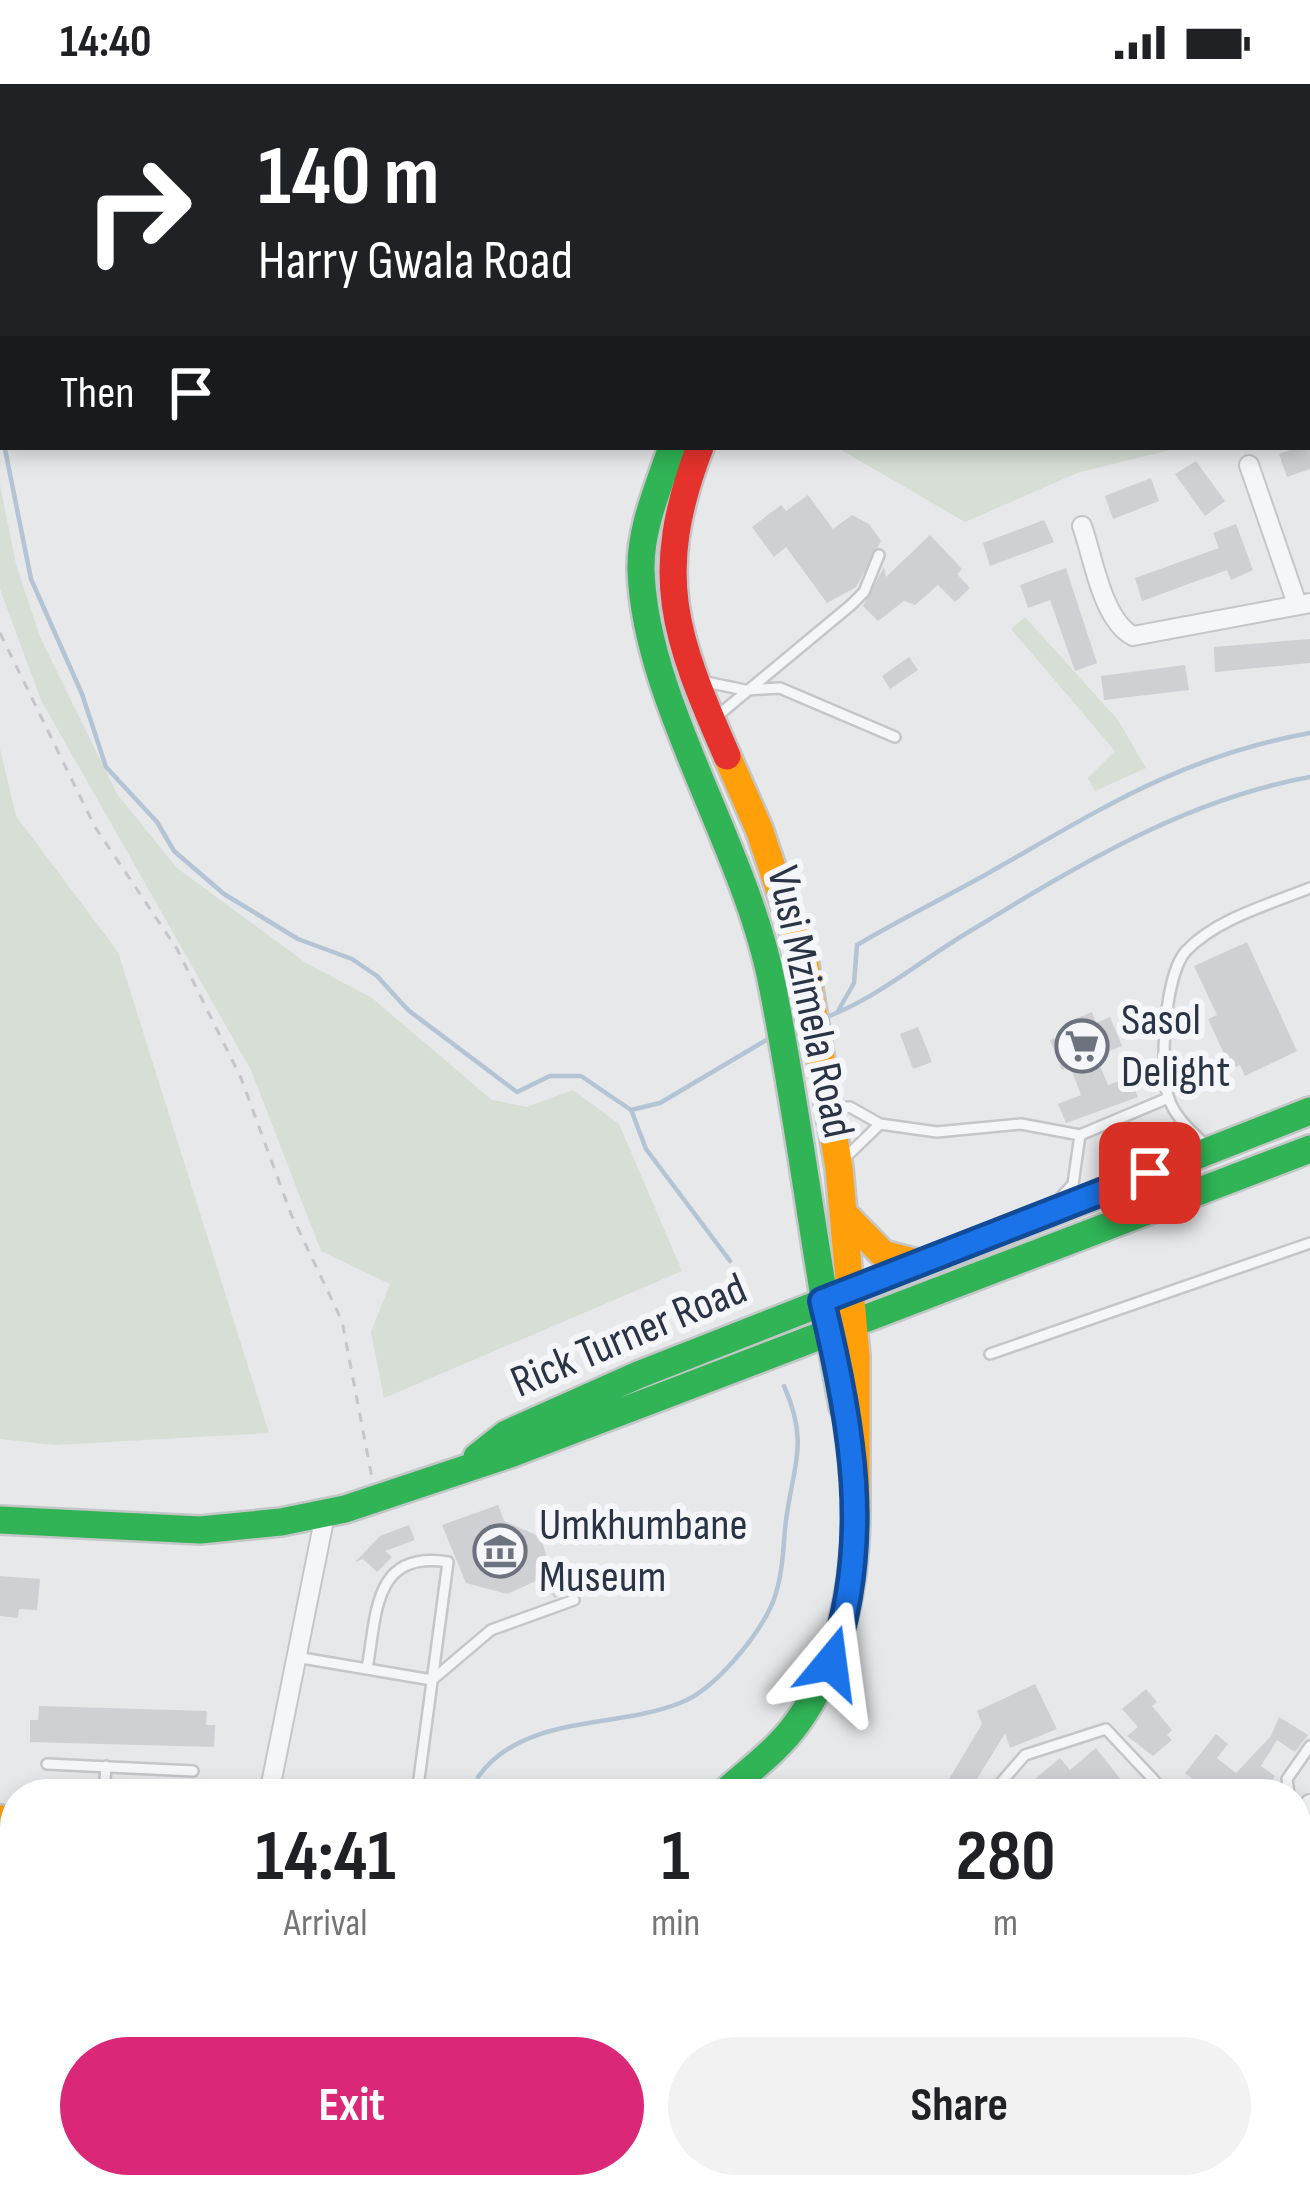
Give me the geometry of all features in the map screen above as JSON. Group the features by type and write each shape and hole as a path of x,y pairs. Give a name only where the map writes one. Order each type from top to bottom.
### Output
{"main road":[{"name":"Vusi Mzimela Road","path":"670,450 647,521 641,569 655,657 736,857 772,982 810,1236 835,1296 853,1446 854,1572 831,1663 795,1727 738,1779"},
{"name":"Vusi Mzimela Road","path":"699,450 683,492 669,582 683,655 772,861 805,964 844,1214 835,1296"},
{"name":"Rick Turner Road","path":"474,1460 506,1434 777,1318 1310,1111"},
{"name":"Rick Turner Road","path":"0,1520 209,1533 325,1515 474,1460 513,1453 1310,1149"},
{"path":"844,1214 883,1255 920,1263"},
{"path":"777,1318 800,1286 810,1236"},
{"name":"Vusi Mzimela Road","path":"840,1326 841,1398 853,1446"},
{"path":"784,1349 813,1363 841,1398"}],"street":[{"path":"1082,526 1124,632 1133,635 1304,603 1249,466"},
{"path":"272,1779 325,1515"}],"lane":[{"path":"713,720 851,605 864,592 879,555"},
{"path":"694,680 745,690 780,688 895,736"},
{"path":"1211,1150 1185,1125 1168,1098 1165,1036 1181,956 1220,927 1310,888"},
{"path":"829,1109 850,1107 880,1124 962,1132 1029,1124 1080,1135 1168,1098"},
{"path":"839,1168 850,1149 880,1124"},
{"path":"1022,1225 1072,1184 1080,1135"},
{"path":"990,1354 1310,1243"},
{"path":"368,1669 388,1578 402,1564 448,1562 419,1779"},
{"path":"432,1680 491,1630 574,1600"},
{"path":"296,1658 432,1680"},
{"path":"1004,1779 1024,1755 1106,1729 1150,1779"},
{"path":"1287,1779 1310,1746"},
{"path":"47,1764 193,1771"},
{"path":"105,1779 106,1766"}],"path":[{"path":"0,633 95,826 177,949 241,1078 291,1214 341,1322 378,1497"}],"shaded area":[{"path":"841,450 1170,450 1077,473 965,522"},
{"path":"0,485 16,564 40,637 117,794 177,868 306,963 372,998 492,1100 527,1107 573,1090 619,1124 682,1271 384,1398 371,1332 390,1284 321,1251 251,1070 41,700 0,589"},
{"path":"1025,617 1118,720 1146,768 1095,791 1088,778 1115,751 1011,629"},
{"path":"0,749 16,816 118,952 269,1433 55,1445 0,1439"}],"building":[{"path":"1310,450 1310,469 1287,477 1279,454"},
{"path":"1196,461 1225,501 1205,516 1175,474"},
{"path":"1151,478 1159,501 1113,519 1105,496"},
{"path":"808,495 833,529 852,515 869,524 881,541 856,587 827,603 786,547 774,557 752,527 781,505 786,511"},
{"path":"1044,520 1054,542 990,566 983,543"},
{"path":"1236,524 1253,570 1231,580 1227,570 1142,601 1135,578 1219,548 1213,533"},
{"path":"930,535 962,569 957,574 970,588 955,602 938,585 915,605 904,601 878,621 863,606 884,567 886,577"},
{"path":"1066,568 1097,663 1075,671 1050,600 1028,608 1020,585"},
{"path":"1310,639 1310,663 1215,672 1214,647"},
{"path":"909,657 918,670 890,689 882,676"},
{"path":"1185,665 1189,690 1104,700 1101,676"},
{"path":"1247,942 1297,1051 1245,1076 1240,1065 1231,1069 1208,1019 1217,1015 1194,966"},
{"path":"1092,1012 1096,1023 1110,1017 1122,1046 1096,1056 1108,1085 1130,1077 1138,1097 1066,1123 1058,1104 1081,1095 1070,1066 1062,1070 1050,1040 1079,1028 1075,1019"},
{"path":"918,1027 932,1062 913,1069 900,1034"},
{"name":"Umkhumbane Museum","path":"498,1505 504,1521 541,1537 548,1562 584,1581 578,1591 554,1598 543,1578 507,1594 466,1583 442,1525"},
{"path":"409,1525 415,1540 385,1551 392,1557 377,1572 363,1559 355,1562 380,1536"},
{"path":"0,1576 40,1579 37,1610 19,1609 18,1618 0,1616"},
{"path":"1035,1684 1057,1729 1010,1748 1005,1733 977,1779 949,1779 982,1724 977,1711"},
{"path":"1146,1689 1157,1702 1152,1706 1172,1730 1167,1735 1172,1740 1153,1756 1127,1736 1138,1727 1122,1709"},
{"path":"39,1706 207,1711 206,1725 215,1725 214,1747 30,1742 30,1720 38,1720"},
{"path":"1279,1717 1308,1735 1295,1752 1277,1740 1261,1766 1273,1779 1192,1779 1185,1773 1216,1734 1228,1744 1217,1758 1236,1773 1271,1736"},
{"path":"1096,1748 1120,1779 1035,1779 1060,1758 1070,1770"}],"waterway":[{"path":"5,450 31,579 82,694 106,767 157,822 174,851 224,894 298,939 352,959 377,976 408,1010 517,1092 550,1076 581,1076 631,1110 660,1103 768,1039"},
{"path":"838,1011 854,983 857,945 1140,789 1219,756 1310,733"},
{"path":"824,1018 880,990 1008,908 1131,839 1218,802 1310,777"},
{"path":"632,1112 646,1149 730,1261"},
{"path":"478,1777 497,1757 545,1733 680,1703 721,1674 747,1645 773,1602 782,1566 798,1442 784,1386"}],"traffic: fast":[{"path":"671,450 644,539 641,570 647,620 677,723 741,880 772,984 843,1406"},
{"path":"477,1457 506,1434 638,1375 1310,1111"},
{"path":"0,1520 200,1530 281,1522 345,1509 513,1453 1310,1149"},
{"path":"740,1779 789,1733 824,1675 849,1594 856,1511"}],"traffic: slow":[{"path":"727,756 759,829 805,965 839,1168 856,1356 856,1511"},
{"path":"844,1214 883,1254 917,1263"}],"traffic: jam":[{"path":"699,450 676,533 675,604 694,675 727,756"}],"place":[{"name":"Sasol Delight","path":"1082,1046"},
{"name":"Umkhumbane Museum","path":"500,1551"}],"route":[{"path":"831,1663 854,1572 856,1495 853,1446 822,1301 1150,1173"}]}
